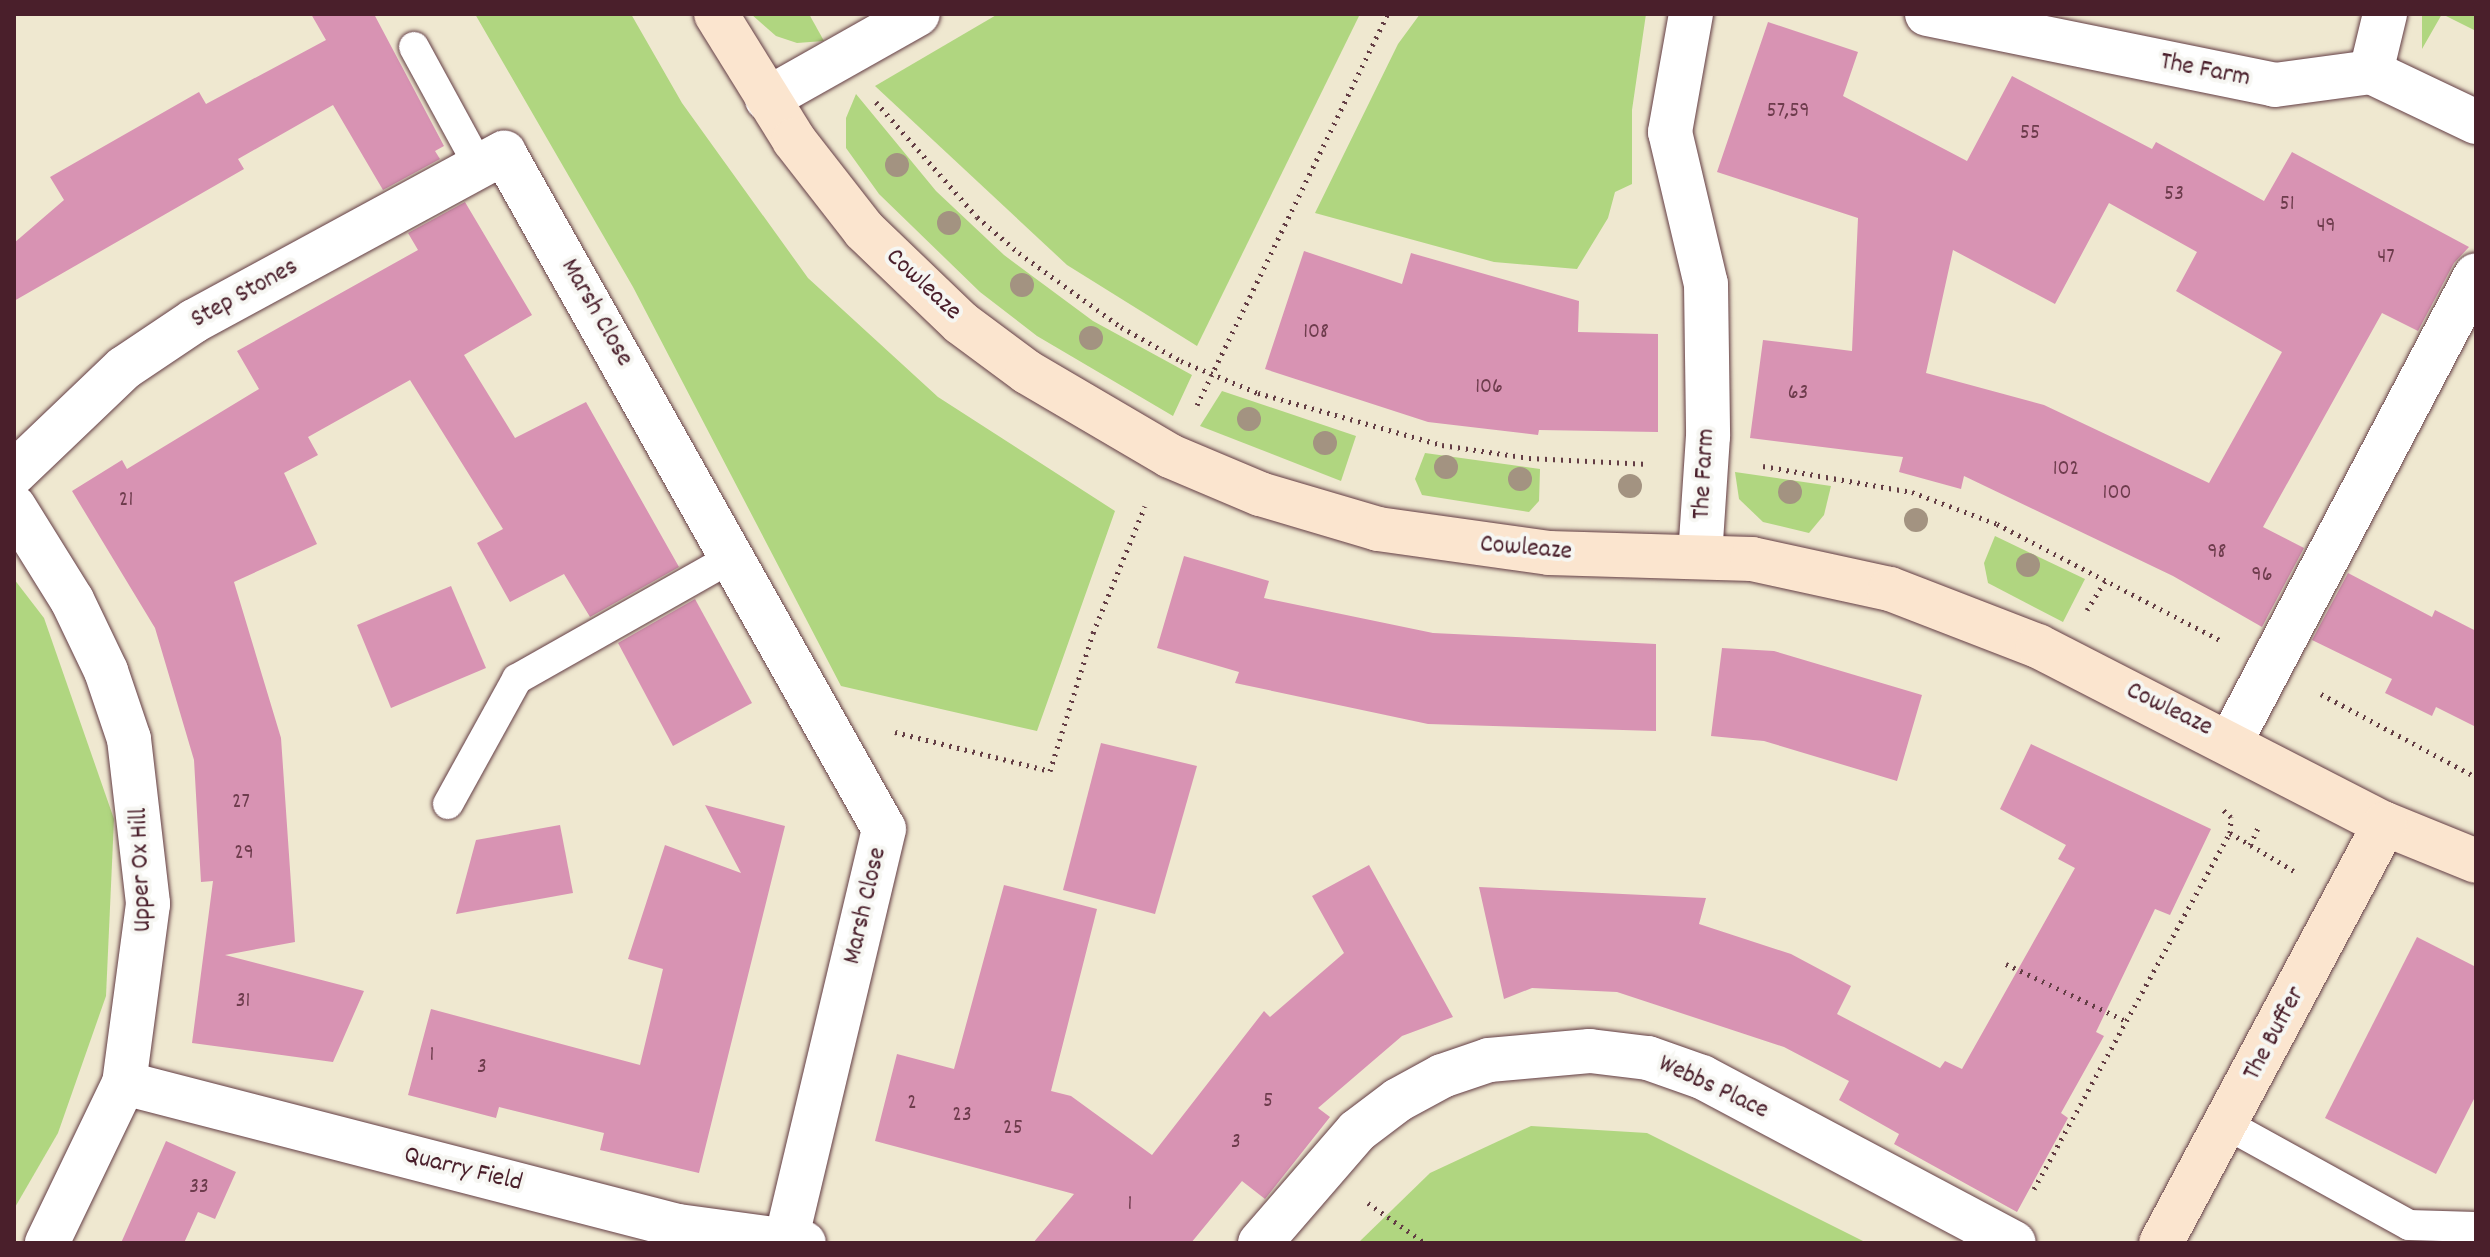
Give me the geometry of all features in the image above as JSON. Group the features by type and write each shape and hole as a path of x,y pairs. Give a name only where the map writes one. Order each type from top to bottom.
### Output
{"main road":[{"name":"Cowleaze","path":"716,14 767,99 864,230 961,323 1027,372 1170,456 1260,494 1378,529 1549,553 1752,559 1890,589 2038,646 2231,741 2385,824 2476,861"},
{"name":"The Buffer","path":"2161,1243 2385,824"}],"street":[{"path":"767,99 918,14"},
{"name":"The Farm","path":"1691,14 1670,132 1706,284 1706,465 1700,556"},
{"name":"The Farm","path":"1927,14 2275,85 2371,72"},
{"path":"2385,14 2371,72 2476,122"},
{"name":"Step Stones","path":"14,473 124,368 170,337 491,160"},
{"name":"Marsh Close","path":"491,160 731,558 884,829 795,1241"},
{"path":"2231,741 2476,275"},
{"name":"Upper Ox Hill","path":"14,507 85,625 129,739 148,904 142,977 124,1083 47,1243"},
{"name":"Webbs Place","path":"1260,1243 1357,1131 1442,1076 1489,1060 1590,1051 1648,1058 1702,1077 2014,1243"},
{"name":"Quarry Field","path":"124,1083 726,1239 795,1241"}],"lane":[{"path":"414,47 491,160"},
{"path":"448,804 517,679 731,558"},
{"path":"2226,1124 2409,1225 2476,1227"}],"path":[{"path":"832,739 864,725 1050,771 1093,633 1129,538 1388,14"},
{"path":"844,55 868,92 977,217 1121,327 1258,393 1442,445 1529,458 1756,465 1912,492 2067,557 2476,777"},
{"path":"2006,964 2126,1021"},
{"path":"1321,1171 1425,1243"}],"green space":[{"path":"475,14 631,14 682,103 808,278 938,397 1115,511 1037,731 841,686 633,287"},
{"path":"751,14 809,14 824,41 797,43 776,36"},
{"path":"998,14 1360,14 1197,346 1067,265 875,86"},
{"path":"1420,14 1646,14 1632,110 1632,184 1615,192 1608,218 1577,269 1494,262 1315,213 1398,44"},
{"path":"2422,14 2442,14 2422,49"},
{"path":"2442,14 2476,14 2476,31"},
{"path":"856,94 936,191 1004,255 1093,321 1192,375 1173,416 1037,336 980,292 879,194 846,148 846,118"},
{"path":"1222,391 1356,436 1341,481 1200,426"},
{"path":"1425,453 1540,469 1539,501 1529,512 1422,495 1415,479"},
{"path":"1735,472 1831,486 1824,515 1809,533 1763,522 1739,499"},
{"path":"1995,536 2085,579 2063,622 1988,583 1984,563"},
{"path":"14,579 44,618 114,819 106,996 58,1133 14,1209"},
{"path":"1531,1126 1647,1133 1867,1243 1358,1243 1430,1173"}],"building":[{"path":"311,14 374,14 444,146 435,151 440,159 383,190 333,105 238,159 244,169 14,301 14,243 64,200 50,177 199,92 206,104 326,40"},
{"path":"1768,22 1858,52 1843,96 1967,161 2012,76 2152,149 2156,142 2264,201 2292,152 2469,247 2454,263 2418,331 2382,313 2263,527 2304,548 2262,627 2173,576 1964,476 1961,489 1899,472 1903,457 1750,438 1763,340 1852,351 1858,218 1717,172","holes":["2109,203 2197,252 2176,291 2282,352 2209,483 2044,405 1926,373 1953,250 2055,304"]},
{"path":"465,202 532,315 464,355 515,438 586,402 679,567 590,617 564,574 510,602 477,543 503,529 410,380 308,437 318,455 284,473 317,544 234,582 281,738 295,942 225,955 364,991 333,1062 192,1043 213,881 201,882 194,760 155,628 72,491 122,460 127,469 259,389 237,351 418,250 408,233"},
{"path":"1304,251 1402,284 1411,253 1579,301 1578,332 1658,334 1658,432 1539,430 1538,435 1428,422 1265,369"},
{"path":"1184,556 1269,581 1264,598 1433,633 1656,644 1656,731 1428,724 1235,683 1239,672 1157,648"},
{"path":"2348,573 2432,617 2435,610 2476,631 2476,727 2436,707 2432,716 2385,693 2392,679 2312,640"},
{"path":"451,586 486,668 391,708 357,625"},
{"path":"695,599 752,703 673,746 618,643"},
{"path":"1722,648 1774,651 1922,695 1897,781 1764,741 1711,736"},
{"path":"1101,743 1197,766 1155,914 1063,890"},
{"path":"2031,744 2211,829 2170,915 2155,909 2096,1032 2104,1036 2061,1113 2068,1118 2017,1212 1894,1144 1899,1134 1839,1100 1849,1081 1784,1047 1617,992 1532,988 1504,999 1479,887 1706,898 1699,924 1791,954 1851,986 1837,1014 1940,1068 1945,1061 1962,1069 2075,868 2058,859 2066,845 2000,809"},
{"path":"705,805 785,826 699,1173 600,1150 604,1133 499,1107 496,1118 408,1095 431,1009 640,1065 663,969 628,959 665,845 741,873"},
{"path":"560,825 573,893 456,914 476,840"},
{"path":"1369,865 1453,1017 1402,1036 1318,1108 1330,1117 1265,1199 1242,1181 1191,1243 1033,1243 1074,1194 875,1141 897,1054 954,1069 1004,885 1097,909 1051,1091 1071,1096 1152,1155 1264,1011 1270,1017 1344,953 1312,896"},
{"path":"2417,937 2476,967 2476,1095 2436,1174 2325,1118"},
{"path":"166,1141 236,1172 215,1219 198,1212 184,1243 121,1243"}]}
